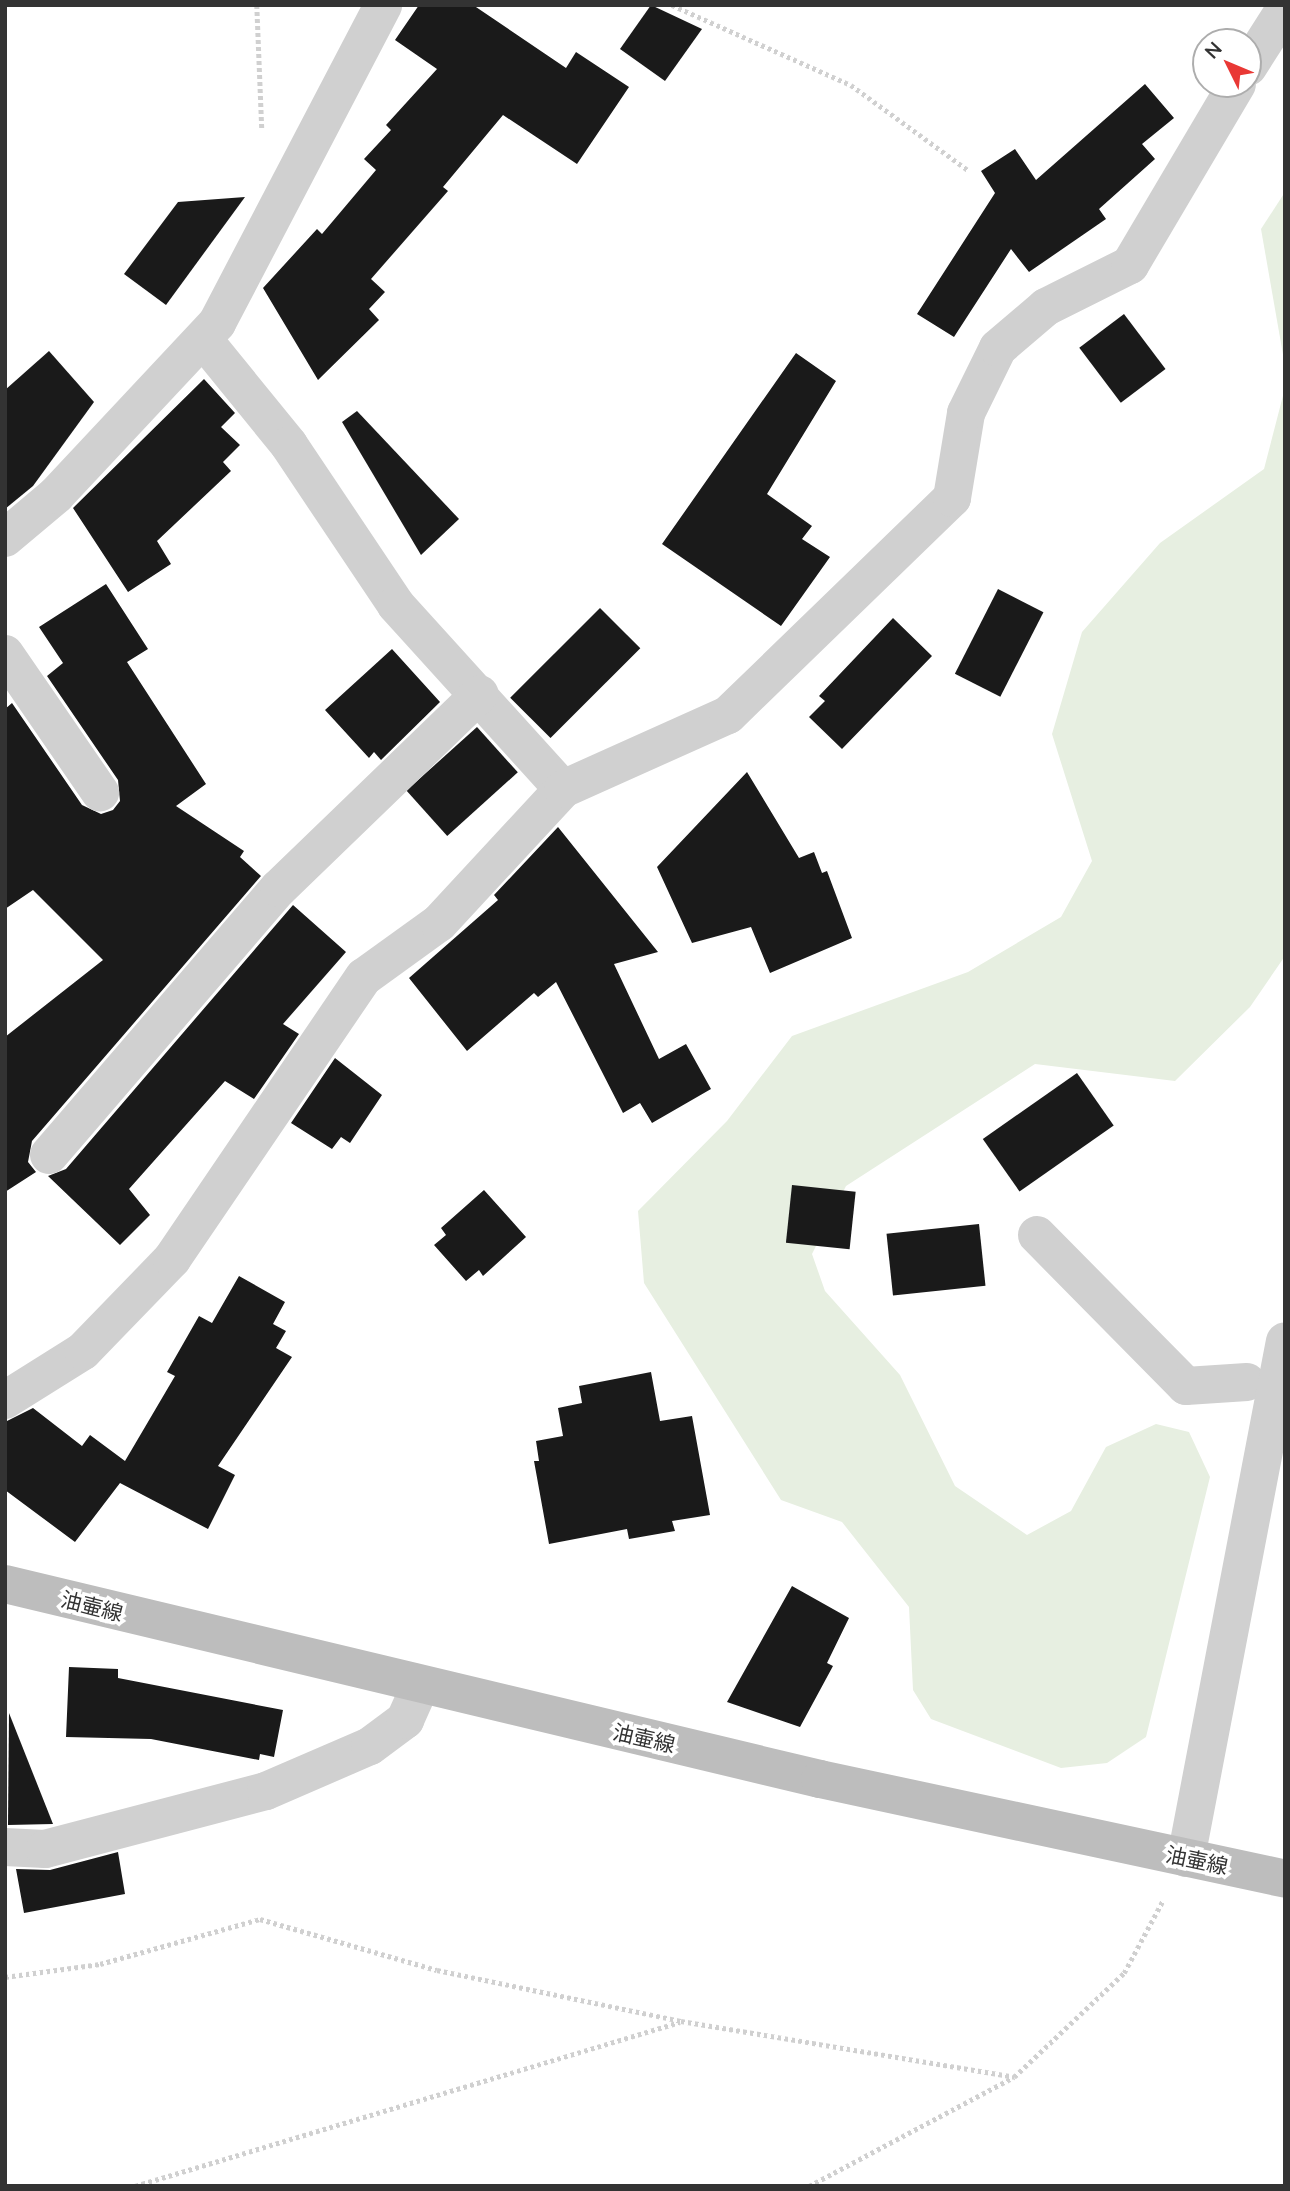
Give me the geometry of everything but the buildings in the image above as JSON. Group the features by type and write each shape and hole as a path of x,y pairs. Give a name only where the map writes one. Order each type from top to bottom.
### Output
{"main road":[{"name":"油壷線","path":"5,1584 420,1686 1285,1879"}],"street":[{"path":"5,538 56,495 218,323 383,5"},
{"path":"1262,45 1285,9"},
{"path":"5,1400 83,1352 172,1259 364,977 439,923 563,789 729,715 952,498 967,413 998,348 1046,307 1130,265 1229,98"},
{"path":"203,339 289,445 396,605 481,695 563,789"},
{"path":"5,654 100,792"},
{"path":"49,1154 279,888 481,695"},
{"path":"1037,1235 1186,1386 1247,1382"},
{"path":"1186,1858 1285,1341"},
{"path":"5,1847 45,1849 266,1791 370,1746 405,1720 420,1686"}],"path":[{"path":"257,5 262,144"},
{"path":"672,5 851,85 968,170"},
{"path":"809,2186 1014,2077 1124,1973 1186,1858"},
{"path":"5,1977 100,1964 260,1919 437,1970 681,2021 1014,2077"},
{"path":"135,2186 681,2021"}],"shaded area":[{"path":"1285,192 1285,366 1261,229"},
{"path":"1285,388 1285,956 1250,1007 1175,1081 1035,1064 846,1186 812,1254 825,1291 900,1375 955,1486 1027,1535 1071,1511 1106,1447 1156,1424 1189,1432 1210,1477 1146,1737 1107,1763 1061,1768 931,1719 913,1690 909,1607 842,1522 781,1500 644,1283 638,1211 727,1121 792,1036 968,972 1061,917 1092,861 1052,734 1082,632 1160,543 1264,469"}]}
